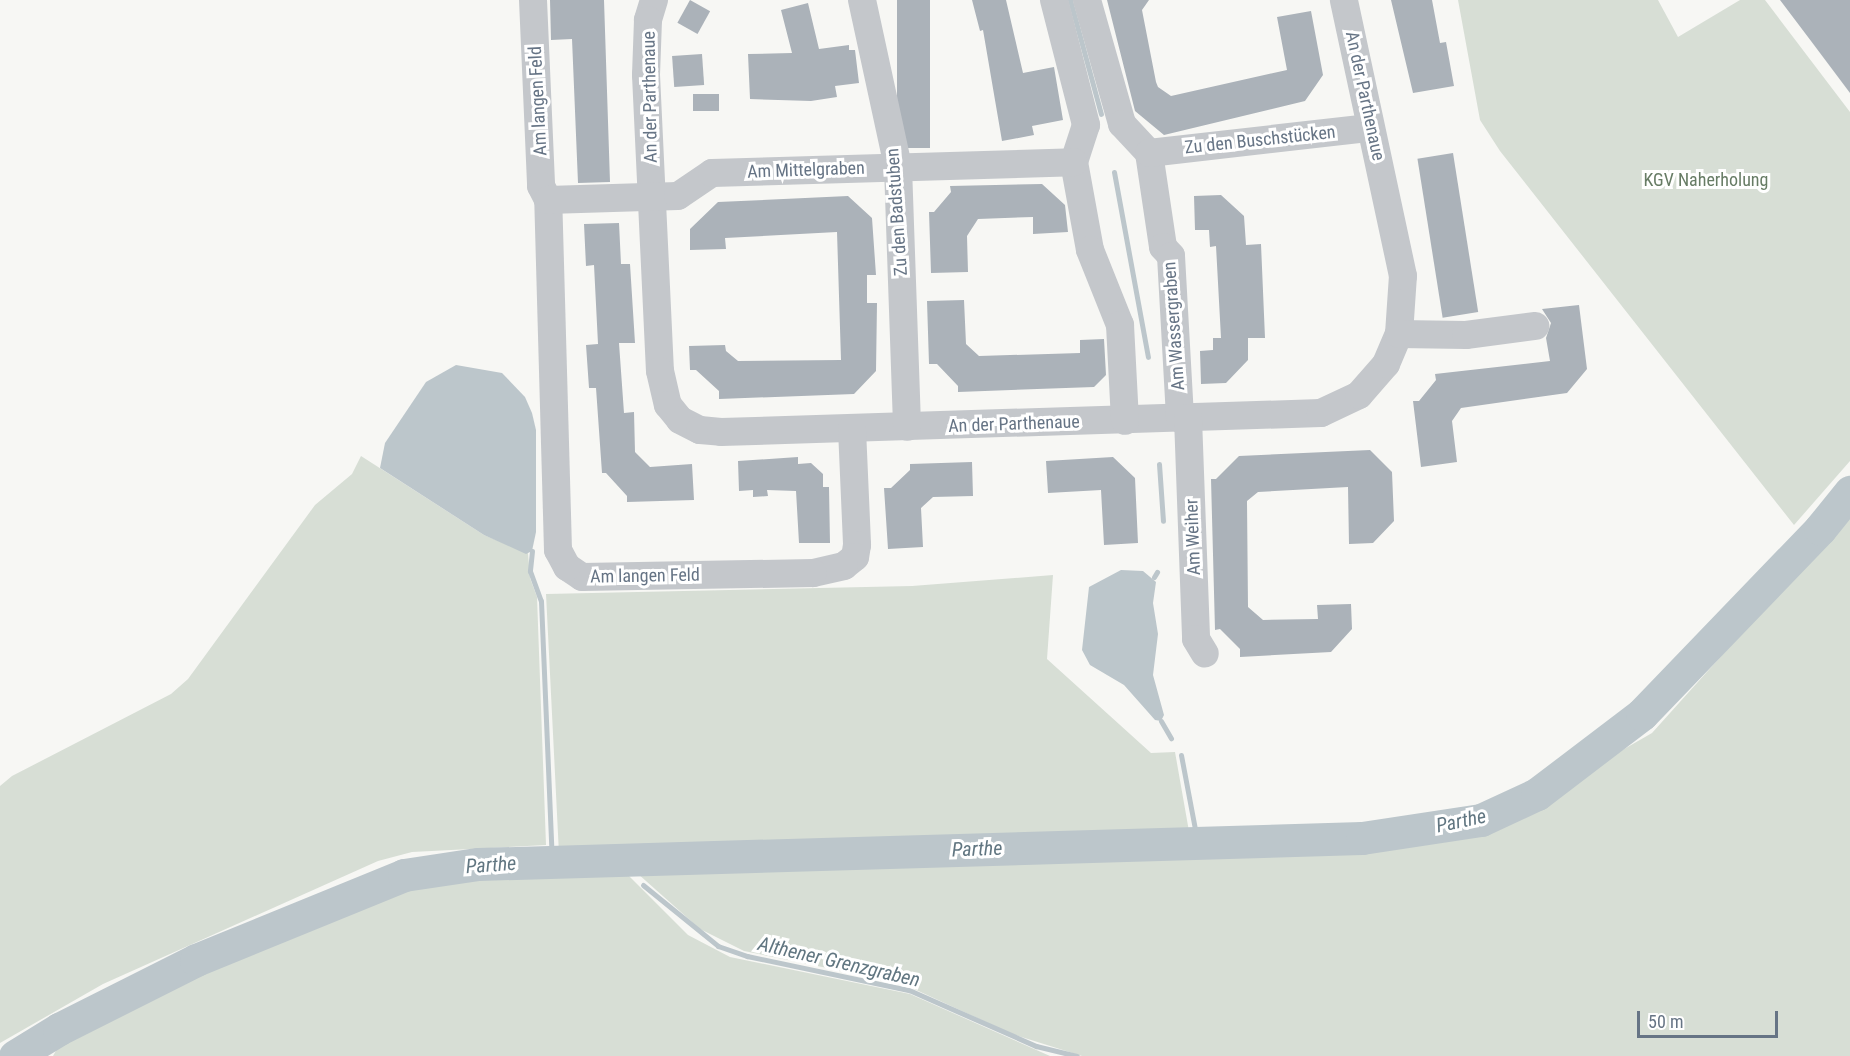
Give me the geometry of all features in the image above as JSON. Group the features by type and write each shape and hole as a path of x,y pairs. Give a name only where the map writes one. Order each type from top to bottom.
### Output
{"street":[{"name":"Am langen Feld","path":"533,0 542,186 548,200 558,550 567,567 582,577 813,573 844,566 855,557 857,544 852,429"},
{"name":"An der Parthenaue","path":"654,0 646,48 660,371 668,405 680,420 711,432 1125,421 1321,413 1359,395 1386,364 1399,334 1403,276 1344,0"},
{"name":"Zu den Badstuben","path":"862,0 898,167 907,427"},
{"path":"1054,0 1086,125 1085,138 1074,162 1090,250 1120,325 1125,421"},
{"path":"1087,0 1122,124 1149,153"},
{"name":"Zu den Buschstücken","path":"1149,153 1371,128"},
{"name":"Am Wassergraben","path":"1149,153 1163,247 1171,256 1184,418"},
{"name":"Am Mittelgraben","path":"653,197 678,196 712,173 1074,162"},
{"path":"548,200 653,197"},
{"path":"1399,334 1466,335 1535,326"},
{"name":"Am Weiher","path":"1184,418 1196,639 1205,654"}],"green space":[{"name":"KGV Naherholung","path":"1458,0 1658,0 1678,37 1740,0 1765,0 1850,112 1850,461 1794,525 1500,151 1480,120"},
{"path":"361,456 484,535 528,553 530,578 537,597 546,845 412,852 378,861 103,984 0,1043 0,786 12,776 171,694 188,679 315,505 352,474"},
{"path":"1850,513 1850,1056 1082,1056 1012,1034 901,983 744,951 700,929 628,865 1248,855 1373,847 1475,825 1546,794 1652,733"},
{"path":"1053,575 1047,659 1151,753 1175,752 1190,837 559,854 546,594 912,586"},
{"path":"620,867 688,935 730,957 910,994 1050,1056 53,1056 63,1038 168,980 316,915 410,879"}],"shaded area":[{"path":"456,365 502,373 525,397 532,413 536,430 536,532 532,551 526,554 484,535 380,468 385,443 426,382"},
{"path":"1121,570 1143,571 1156,582 1153,603 1158,634 1153,675 1164,715 1161,721 1155,720 1124,685 1090,665 1082,650 1089,587"}],"building":[{"path":"550,0 604,0 610,182 578,183 572,39 551,40"},
{"path":"690,0 710,11 698,34 677,23"},
{"path":"897,0 930,0 930,148 897,148"},
{"path":"972,0 1006,0 1023,73 1054,67 1063,120 1032,126 1034,135 1002,141 983,30 980,31"},
{"path":"1107,0 1149,0 1142,10 1156,82 1158,87 1171,96 1287,70 1277,17 1311,11 1323,75 1305,101 1164,135 1135,111"},
{"path":"1391,0 1432,0 1440,43 1446,42 1454,86 1413,93"},
{"path":"1780,0 1850,0 1850,93 1811,41"},
{"path":"808,3 819,49 849,45 849,50 855,50 859,83 835,86 837,97 811,101 750,99 748,54 792,53 781,10"},
{"path":"702,54 704,85 674,87 672,56"},
{"path":"693,94 719,94 719,111 693,111"},
{"path":"1453,153 1478,312 1443,318 1417,159"},
{"path":"1042,184 1065,205 1068,232 1033,234 1033,217 978,219 967,236 968,272 931,273 929,212 934,212 951,192 950,186"},
{"path":"1221,195 1244,216 1246,245 1261,244 1265,338 1248,338 1248,360 1226,383 1201,384 1200,351 1213,350 1213,338 1221,338 1216,246 1210,247 1209,230 1195,230 1194,196"},
{"path":"848,196 872,218 876,275 867,275 867,303 877,303 876,371 854,394 719,399 719,391 696,370 690,370 689,346 725,345 726,351 738,361 841,360 837,232 725,238 726,249 690,250 690,229 718,202"},
{"path":"619,223 621,264 630,264 635,343 619,343 624,413 634,412 635,452 650,467 692,464 694,500 627,502 627,496 606,473 602,473 596,388 589,388 586,345 598,344 594,265 586,266 584,224"},
{"path":"964,300 966,344 979,356 1080,353 1080,340 1104,339 1106,375 1094,387 958,392 958,386 937,364 929,364 927,301"},
{"path":"1579,305 1587,369 1567,393 1461,408 1452,421 1457,462 1421,467 1413,401 1419,401 1436,380 1435,374 1550,361 1546,338 1551,323 1542,309"},
{"path":"1370,450 1392,472 1394,521 1373,543 1349,544 1348,487 1258,492 1247,501 1248,607 1263,620 1318,619 1317,605 1351,604 1352,629 1331,652 1240,657 1240,649 1220,629 1215,630 1211,479 1216,479 1239,456"},
{"path":"798,457 798,464 811,463 823,474 823,487 829,487 830,543 799,543 796,491 767,490 768,496 753,497 753,490 739,491 738,461"},
{"path":"1113,457 1135,478 1138,543 1104,545 1101,490 1048,493 1046,461"},
{"path":"972,462 973,496 933,497 921,508 923,547 888,549 884,488 891,488 910,470 910,464"}],"waterway":[{"path":"1070,0 1101,114"},
{"path":"1114,172 1148,357"},
{"path":"1159,464 1163,521"},
{"name":"Parthe","path":"15,1056 59,1029 196,960 404,875 478,864 1362,838 1481,820 1537,794 1642,714 1820,529 1850,492"},
{"path":"532,551 530,571 541,601 552,862"},
{"path":"1154,577 1157,572"},
{"path":"1161,721 1171,738"},
{"path":"1181,755 1198,845"},
{"name":"Althener Grenzgraben","path":"616,861 626,869"},
{"name":"Althener Grenzgraben","path":"643,885 718,946 747,956 909,990 1036,1046 1077,1056"}]}
